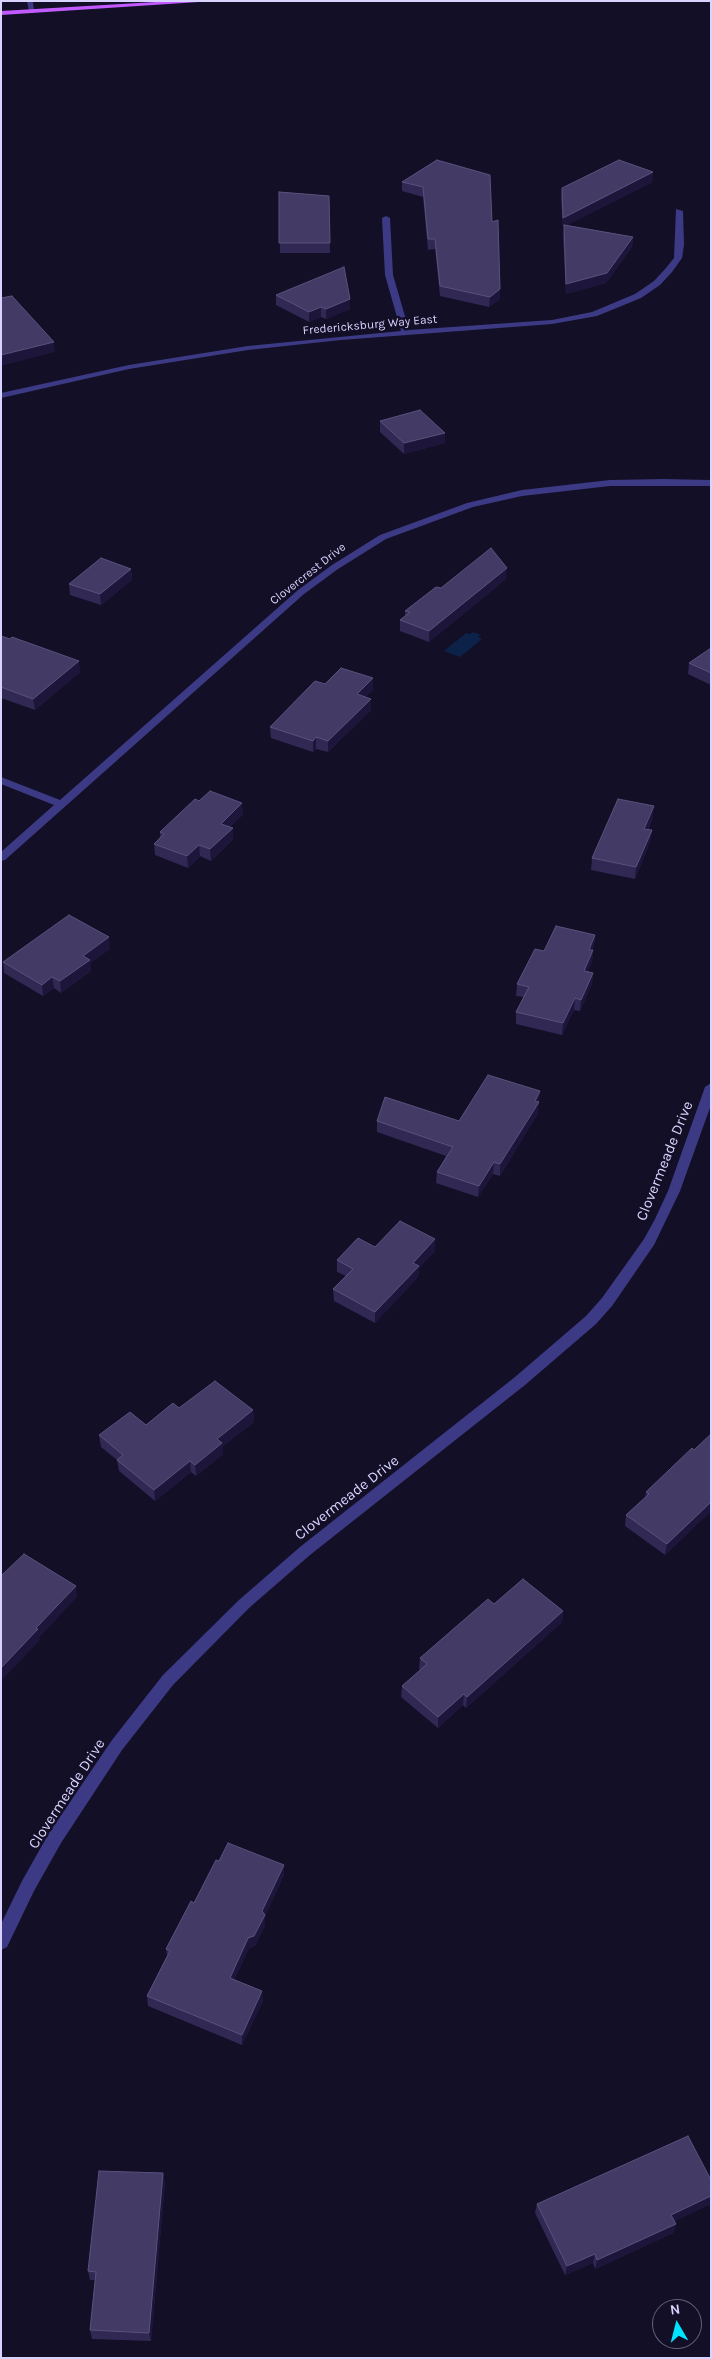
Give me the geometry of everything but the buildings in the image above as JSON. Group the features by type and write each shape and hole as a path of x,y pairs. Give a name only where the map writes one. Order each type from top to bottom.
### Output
{"main road":[{"path":"1,13 211,1"}],"street":[{"path":"30,1 32,11"},
{"name":"Fredericksburg Way East","path":"1,396 106,371 208,354 303,342 552,322 594,314 628,301 657,283 674,264 680,245 679,211"},
{"path":"386,218 389,275 406,334"},
{"name":"Clovercrest Drive","path":"1,858 301,592 335,567 383,537 462,507 522,493 610,483 711,483"},
{"path":"1,780 61,804"},
{"name":"Clovermeade Drive","path":"1,1942 28,1886 61,1830 117,1745 168,1680 244,1604 305,1551 520,1381 586,1325 607,1302 649,1242 661,1218 683,1166 711,1087"}],"water":[{"path":"473,632 481,635 478,637 482,639 460,657 444,651 466,633 470,634"}]}
